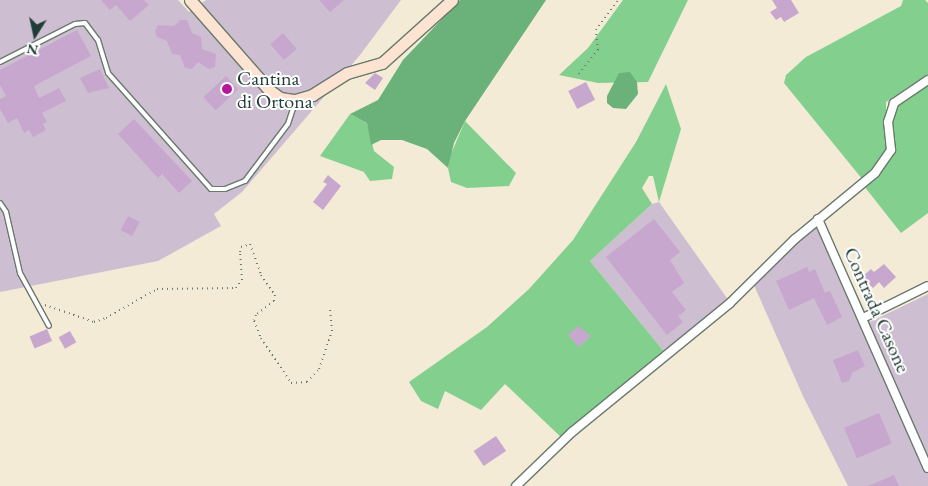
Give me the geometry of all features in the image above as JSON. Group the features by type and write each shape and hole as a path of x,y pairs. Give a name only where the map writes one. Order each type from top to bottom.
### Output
{"main road":[{"path":"190,0 268,90 280,98 295,100 312,95 347,73 382,63 452,0"}],"street":[{"path":"516,486 572,432 729,304 818,219 886,161 891,150 889,111 894,103 928,80"},
{"name":"Contrada Casone","path":"818,219 864,318 928,468"},
{"path":"864,318 928,286"}],"lane":[{"path":"0,62 75,24 85,23 98,40 108,73 211,189 224,190 245,181 288,124 295,100"},
{"path":"0,203 6,212 20,273 49,326"}],"path":[{"path":"578,74 598,50 596,30 619,0"},
{"path":"36,302 94,322 121,311 157,289 236,288 242,280 240,252 242,247 250,244 261,276 274,295 274,301 256,315 254,321 261,338 291,383 307,382 319,369 332,330 330,306"}],"shaded area":[{"path":"0,0 178,0 189,12 206,0 401,0 360,55 242,192 214,214 221,226 158,261 0,292"},
{"path":"659,202 729,301 666,354 590,261 652,204"},
{"path":"823,221 870,322 928,294 928,486 848,486 803,396 753,283"}],"green space":[{"path":"460,0 546,0 465,121 454,143 448,168 427,149 402,140 381,140 371,145 367,123 350,114 378,100 403,60"},
{"path":"623,0 688,0 648,82 598,83 559,75 588,48"},
{"path":"903,0 925,0 928,3 928,74 886,102 886,154 863,180 784,83 786,75 806,57 901,6"},
{"path":"630,72 637,82 638,94 626,109 613,108 607,103 607,96 619,73"},
{"path":"666,84 681,129 659,202 653,176 649,176 642,188 652,204 590,261 666,354 564,440 505,384 481,410 445,391 438,409 421,401 409,382 487,327 529,289 573,240 636,142"},
{"path":"928,84 928,213 901,233 864,186 890,158 893,147 890,123 898,101"},
{"path":"350,114 367,123 374,151 394,167 392,179 370,181 364,172 320,156"},
{"path":"465,121 516,173 509,186 467,188 451,182 448,168 451,154"}],"building":[{"path":"101,0 144,0 149,5 130,21 116,5 110,10"},
{"path":"319,0 344,0 330,12"},
{"path":"772,0 791,0 799,13 784,22 781,17 776,20 770,12 777,8"},
{"path":"180,20 187,20 192,33 201,37 202,49 216,54 215,67 209,69 198,62 192,69 185,68 180,55 172,54 167,41 157,37 155,31 158,25 174,26"},
{"path":"77,30 91,56 34,86 39,98 59,88 66,101 42,113 47,122 43,124 46,130 33,137 29,130 24,133 17,118 8,123 0,109 0,99 6,96 0,85 0,70"},
{"path":"283,33 297,49 284,60 270,44"},
{"path":"100,69 109,88 88,93 80,78"},
{"path":"375,73 383,78 375,90 365,83"},
{"path":"226,76 238,89 216,110 203,97"},
{"path":"586,82 595,100 577,109 568,91"},
{"path":"134,119 192,181 179,193 162,174 158,178 118,134"},
{"path":"328,175 341,186 323,210 313,202 327,184 323,182"},
{"path":"128,216 140,222 132,236 121,230"},
{"path":"654,219 680,252 670,260 684,283 672,292 686,310 678,316 683,322 667,335 606,257"},
{"path":"884,264 896,277 884,288 879,282 873,288 862,277 871,269 874,272"},
{"path":"807,267 809,272 815,269 825,293 830,291 842,317 827,325 814,298 789,310 776,281"},
{"path":"578,326 591,336 579,347 568,335"},
{"path":"47,329 52,341 35,348 30,336"},
{"path":"70,331 76,342 65,349 59,337"},
{"path":"858,350 865,366 852,373 849,381 842,383 833,360"},
{"path":"879,413 892,443 857,458 844,428"},
{"path":"496,436 506,451 484,466 474,451"},
{"path":"894,475 899,486 868,486"}],"place":[{"name":"Cantina di Ortona","path":"227,89"}]}
